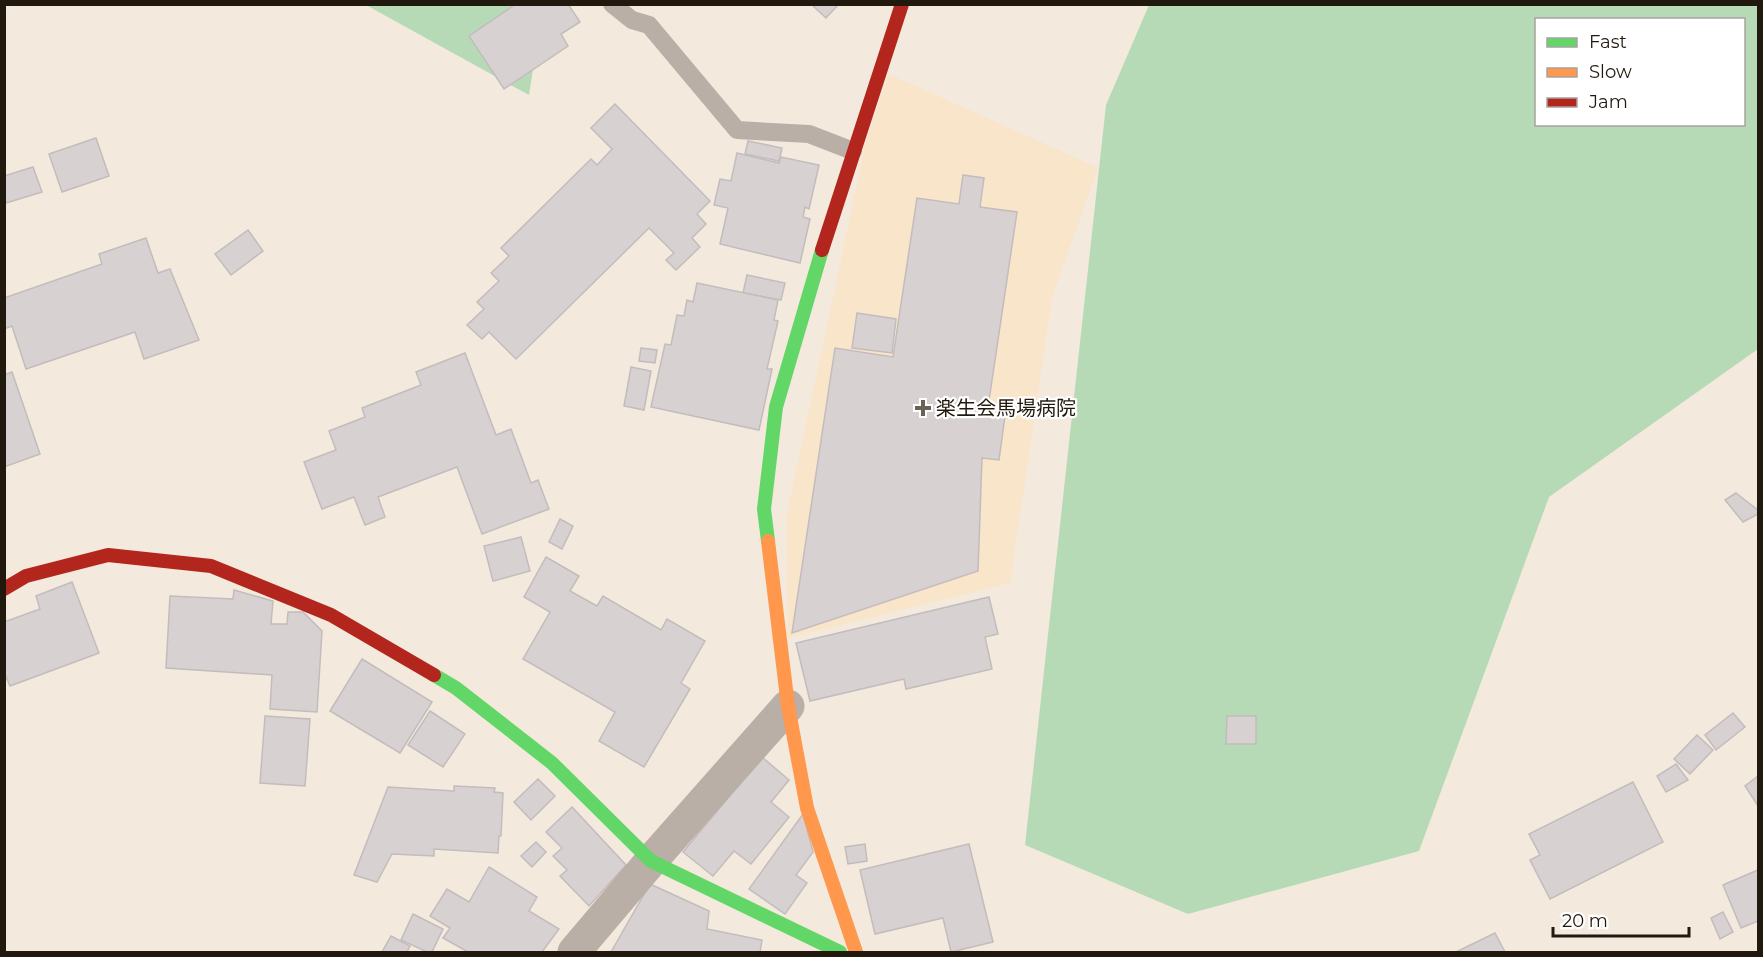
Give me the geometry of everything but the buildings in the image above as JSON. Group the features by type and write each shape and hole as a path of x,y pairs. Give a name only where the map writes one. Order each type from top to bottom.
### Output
{"street":[{"path":"856,952 807,808 788,706 764,509 776,407 827,232 902,4"},
{"path":"4,589 26,576 108,555 211,566 331,615 456,688 552,763 651,861 840,952"},
{"path":"574,952 788,706"}],"lane":[{"path":"612,4 632,20 649,25 737,130 809,134 854,151"}],"shaded area":[{"name":"楽生会馬場病院","path":"889,74 1098,168 1052,297 1010,583 788,638 786,519 866,142"}],"green space":[{"path":"366,5 543,5 529,95"},
{"path":"1149,5 1758,5 1758,349 1549,497 1419,851 1188,914 1025,845 1106,105"}],"traffic: fast":[{"path":"768,541 764,509 776,407 822,250"},
{"path":"434,675 456,688 552,763 651,861 840,952"}],"traffic: slow":[{"path":"768,541 788,706 807,808 856,952"}],"traffic: jam":[{"path":"822,250 902,4"},
{"path":"4,589 26,576 108,555 211,566 331,615 434,675"}],"place":[{"name":"楽生会馬場病院","path":"923,408"}]}
